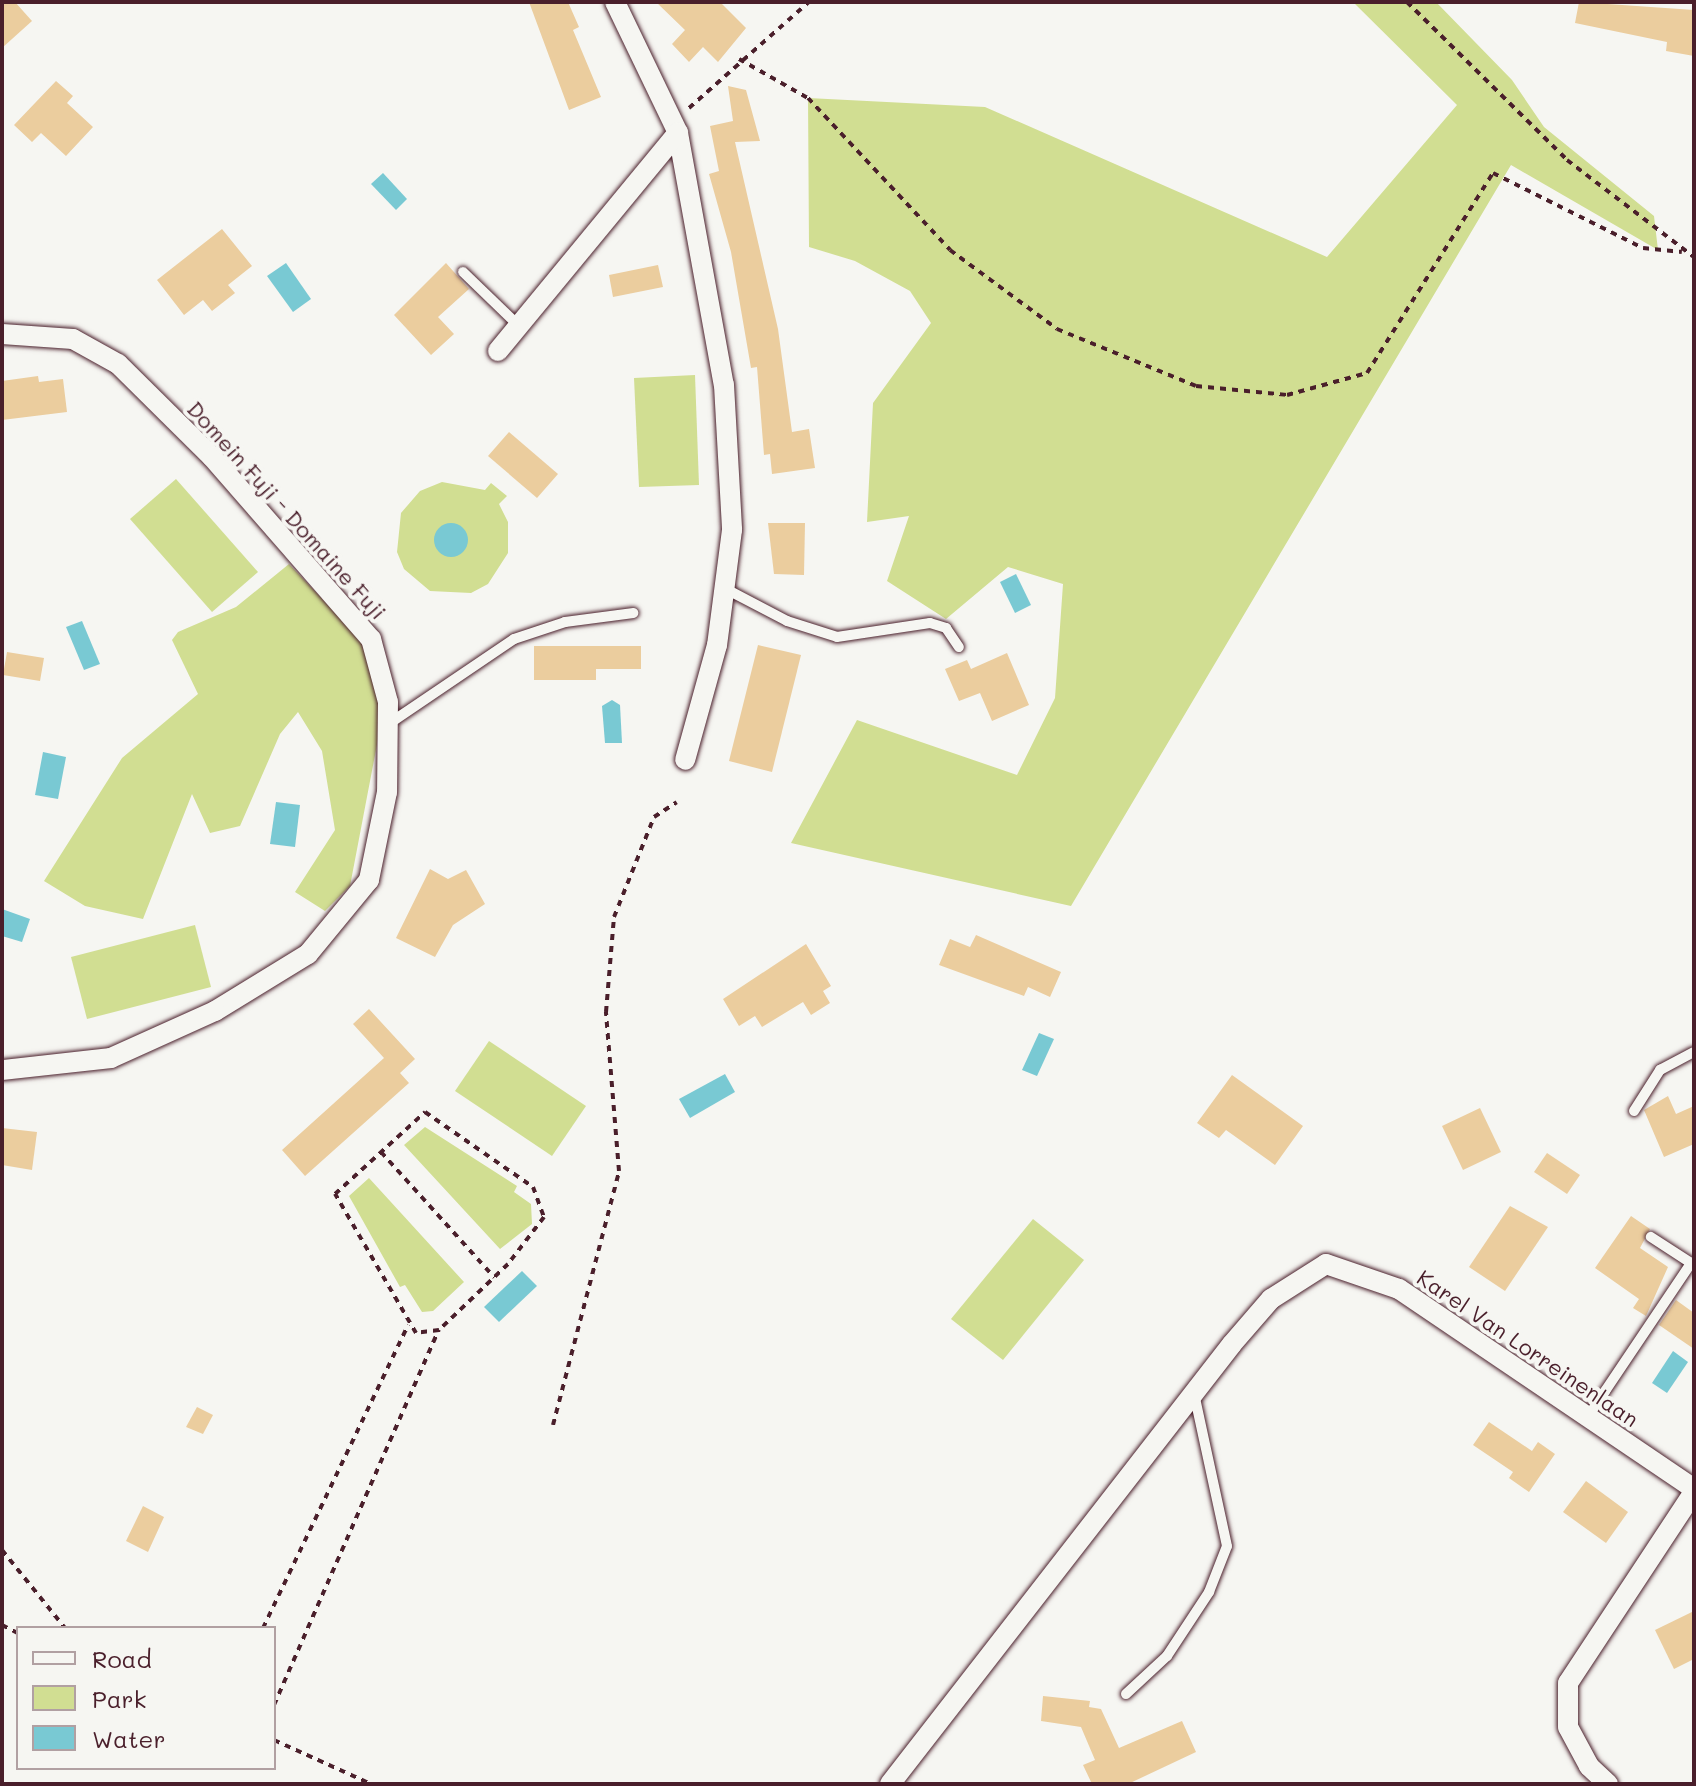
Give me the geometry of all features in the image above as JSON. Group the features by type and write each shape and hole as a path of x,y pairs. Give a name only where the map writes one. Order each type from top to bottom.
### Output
{"street":[{"path":"615,2 676,128 724,385 732,530 717,645 685,760"},
{"path":"498,351 676,128"},
{"name":"Domein Fuji - Domaine Fuji","path":"2,334 73,339 118,364 212,457 371,639 388,724 387,792 369,880 308,954 215,1011 111,1058 2,1070"},
{"name":"Karel Van Lorreinenlaan","path":"1194,1391 1271,1299 1326,1264 1399,1289 1694,1491 1568,1683 1568,1727 1589,1766 1608,1784"},
{"path":"890,1784 1194,1391"}],"lane":[{"path":"463,272 519,326"},
{"path":"724,588 787,621 837,637 930,623 946,628 959,647"},
{"path":"388,724 514,639 565,622 633,613"},
{"path":"1634,1111 1660,1070 1694,1052"},
{"path":"1587,1419 1691,1263 1651,1237"},
{"path":"1126,1694 1167,1656 1209,1592 1227,1546 1194,1391"}],"path":[{"path":"676,128 739,59 770,41 809,2"},
{"path":"1407,2 1567,160 1682,252 1694,257"},
{"path":"739,59 808,98 950,250 1057,329 1196,386 1287,395 1367,373 1493,173 1643,248 1682,252"},
{"path":"553,1425 619,1171 606,1012 614,917 654,817 677,802"},
{"path":"276,1700 439,1330 494,1277 540,1226 544,1217 533,1187 425,1112 335,1194 408,1325 416,1333 439,1330"},
{"path":"381,1152 494,1277"},
{"path":"264,1626 408,1325"},
{"path":"2,1550 63,1626"},
{"path":"276,1741 371,1784"}],"green space":[{"path":"1353,2 1436,2 1512,80 1544,127 1654,216 1658,250 1511,165 1071,906 791,843 857,720 1017,775 1055,698 1063,584 1008,567 946,619 887,581 909,516 867,522 873,403 931,323 910,291 855,261 809,247 808,98 985,107 1327,257 1457,105"},
{"path":"695,375 699,485 639,487 634,378"},
{"path":"176,479 258,572 212,612 130,519"},
{"path":"442,482 485,490 491,483 507,496 499,504 508,522 508,553 488,584 471,593 430,591 404,569 397,552 401,513 420,491"},
{"path":"289,564 365,644 383,713 350,886 325,911 295,892 335,830 322,751 298,712 280,734 240,826 210,833 192,794 143,919 85,906 44,881 122,758 198,694 172,640 178,632 236,607"},
{"path":"195,925 211,987 87,1019 71,957"},
{"path":"489,1041 586,1106 552,1156 455,1091"},
{"path":"425,1127 517,1186 514,1192 531,1204 532,1224 500,1249 404,1145"},
{"path":"369,1178 464,1282 433,1311 422,1312 405,1285 400,1287 349,1196"},
{"path":"1033,1219 1084,1260 1003,1360 951,1319"}],"water":[{"path":"383,173 407,199 396,210 371,184"},
{"path":"286,263 311,299 293,312 267,276"},
{"path":"451,523 463,528 468,540 463,552 451,557 439,552 434,540 439,528"},
{"path":"1016,574 1031,605 1015,613 1000,582"},
{"path":"82,621 100,664 84,670 66,627"},
{"path":"612,700 620,705 622,743 605,743 602,706"},
{"path":"43,752 66,757 58,799 35,795"},
{"path":"276,802 300,805 295,847 270,844"},
{"path":"2,909 30,919 22,942 2,936"},
{"path":"1039,1033 1054,1039 1037,1076 1022,1070"},
{"path":"725,1074 735,1092 690,1118 679,1099"},
{"path":"522,1271 537,1286 499,1322 484,1307"},
{"path":"1673,1351 1688,1362 1667,1393 1652,1383"}],"building":[{"path":"2,2 15,2 32,21 2,48"},
{"path":"529,2 568,2 579,27 573,30 601,97 569,110"},
{"path":"656,2 720,2 746,28 718,62 703,47 689,62 672,44 685,30"},
{"path":"1579,2 1694,10 1694,56 1666,51 1667,42 1575,23"},
{"path":"56,81 73,96 67,103 93,127 66,156 41,133 32,142 14,125"},
{"path":"728,86 746,90 760,141 735,142 778,329 792,432 809,429 815,468 772,474 770,454 764,455 757,367 751,368 731,252 709,174 719,171 710,126 733,121"},
{"path":"222,229 252,266 228,285 235,293 212,311 203,300 184,315 157,280"},
{"path":"446,263 469,289 438,317 454,334 431,355 394,315"},
{"path":"658,265 663,287 613,297 609,275"},
{"path":"38,376 39,382 63,379 67,412 2,420 2,381"},
{"path":"509,432 558,474 537,498 488,456"},
{"path":"768,523 805,523 804,575 774,574"},
{"path":"758,645 801,655 772,772 729,761"},
{"path":"534,646 641,646 641,669 596,669 596,680 534,680"},
{"path":"7,652 44,658 40,681 3,675"},
{"path":"1007,653 1029,705 992,721 980,693 959,701 945,669 967,660 971,669"},
{"path":"430,869 448,879 466,870 485,904 453,925 435,957 396,938"},
{"path":"976,935 1061,972 1050,997 1028,987 1024,996 939,965 950,939 970,947"},
{"path":"806,944 831,986 823,991 830,1003 811,1015 803,1002 762,1027 755,1016 739,1026 723,999"},
{"path":"369,1009 415,1059 400,1073 409,1083 305,1176 282,1150 384,1058 353,1024"},
{"path":"1232,1075 1303,1126 1275,1165 1226,1130 1219,1138 1197,1123"},
{"path":"1668,1096 1676,1114 1694,1106 1694,1144 1664,1157 1644,1110"},
{"path":"1480,1108 1501,1152 1463,1170 1442,1126"},
{"path":"2,1128 37,1132 32,1170 2,1165"},
{"path":"1547,1153 1580,1175 1567,1194 1534,1172"},
{"path":"1510,1206 1548,1227 1505,1291 1469,1267"},
{"path":"1631,1216 1650,1229 1640,1248 1668,1267 1646,1316 1633,1308 1639,1299 1595,1268"},
{"path":"1676,1300 1694,1313 1694,1349 1659,1325"},
{"path":"197,1407 213,1415 203,1434 186,1427"},
{"path":"1489,1422 1532,1451 1538,1442 1555,1454 1529,1492 1509,1478 1513,1472 1473,1445"},
{"path":"1586,1481 1628,1512 1606,1543 1563,1512"},
{"path":"143,1506 164,1517 148,1552 126,1541"},
{"path":"1694,1611 1694,1659 1674,1669 1655,1630"},
{"path":"1043,1696 1090,1701 1089,1707 1101,1709 1119,1748 1182,1721 1196,1752 1128,1784 1092,1784 1083,1765 1095,1760 1081,1727 1041,1721"}]}
